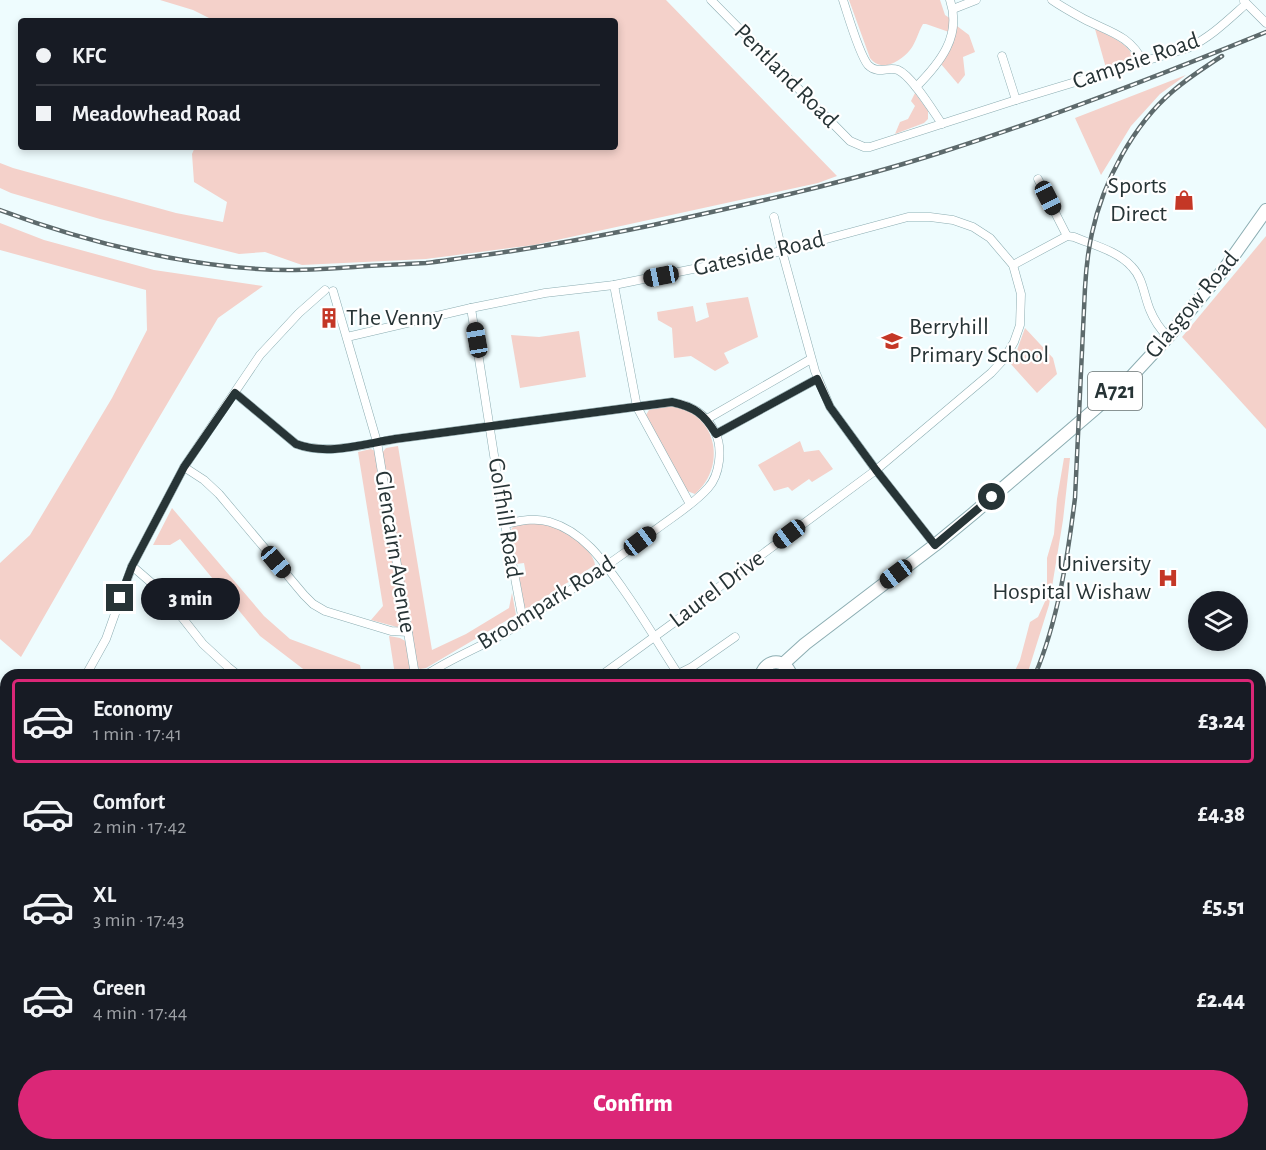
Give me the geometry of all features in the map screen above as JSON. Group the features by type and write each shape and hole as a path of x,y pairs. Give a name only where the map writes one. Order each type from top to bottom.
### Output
{"main road":[{"name":"Glasgow Road","path":"789,669 805,644 935,545 1131,377 1226,268 1266,210"},
{"name":"A721","path":"763,669 770,663 779,662 787,669"}],"street":[{"name":"Pentland Road","path":"711,0 850,141 864,147"},
{"path":"843,0 860,49 869,66 876,70 896,69 905,74 942,124"},
{"path":"916,87 932,71 950,43 953,9 950,0"},
{"path":"953,9 976,0"},
{"path":"1052,0 1085,20 1125,39 1135,47 1143,62"},
{"name":"Campsie Road","path":"864,147 1188,48 1218,30 1245,2"},
{"path":"1245,2 1266,22"},
{"path":"1002,56 1016,100"},
{"path":"1038,179 1067,236"},
{"path":"774,217 811,359 830,407 935,545"},
{"name":"Gateside Road","path":"347,337 544,293 614,285 782,251 908,217 953,220 973,227 990,238 1013,265"},
{"path":"1013,265 1067,236 1118,255 1133,267 1139,276 1150,311 1168,337"},
{"name":"Laurel Drive","path":"610,669 876,470 991,373 1004,359 1014,342 1020,325 1022,294 1013,265"},
{"path":"614,285 637,406 690,504"},
{"name":"Glencairn Avenue","path":"235,393 260,355 299,313 329,290 347,337 377,442 414,669"},
{"name":"Golfhill Road","path":"471,308 505,524 523,621"},
{"path":"707,419 811,359"},
{"path":"89,669 106,639 132,566 184,467 235,393 296,444 305,447 338,448 672,402 685,405 707,419 716,434 817,379"},
{"name":"Broompark Road","path":"437,669 503,634 607,567 690,504 709,487 716,473 719,454 716,434"},
{"path":"184,467 204,480 219,494 313,604 326,611 391,631 408,632"},
{"path":"505,524 526,520 548,521 574,533 607,567 675,669"},
{"path":"132,566 162,592 203,644 230,669"},
{"path":"688,669 735,637"}],"shaded area":[{"path":"160,0 666,0 837,176 818,183 534,245 426,259 302,265 265,252 239,254 100,219 0,188 0,163 176,213 223,222 227,202 194,182 194,150 618,150 618,18 209,18 193,10"},
{"path":"849,0 940,0 945,15 951,19 949,32 923,24 914,44 906,54 896,62 879,65 870,58"},
{"path":"957,26 969,35 975,52 963,57 965,75 958,84 941,64 953,41"},
{"path":"1095,29 1126,47 1133,56 1131,60 1106,68"},
{"path":"1186,75 1160,94 1131,126 1101,175 1075,118"},
{"path":"915,93 928,111 928,119 924,123 895,134 900,122 908,119 915,106 911,101"},
{"path":"0,223 44,240 154,270 263,286 218,318 21,657 0,639 0,563 30,535 112,398 147,330 146,290 0,250"},
{"path":"1266,236 1266,429 1182,337"},
{"path":"748,297 758,337 724,353 729,363 715,371 691,356 674,358 672,328 658,320 657,312 693,306 696,322 709,317 706,303"},
{"path":"1025,328 1053,358 1057,374 1037,393 1010,363"},
{"path":"579,331 586,377 520,388 511,335 539,337"},
{"path":"668,406 684,409 697,417 706,427 712,440 714,454 712,468 706,482 695,494 687,491 646,415 649,410"},
{"path":"800,441 804,452 819,450 833,469 812,482 809,479 792,491 788,487 774,491 758,465"},
{"path":"398,446 432,650 466,634 509,608 512,593 516,615 426,668 420,669 416,666 382,453 386,448"},
{"path":"371,449 377,452 403,621 401,626 397,627 371,620 383,606 358,452"},
{"path":"1064,458 1070,458 1063,520 1049,605 1029,669 1016,669 1030,622 1038,617 1047,597 1047,558 1054,534"},
{"path":"172,508 264,616 290,639 360,665 361,669 303,669 260,636 180,539 170,545 153,545"},
{"path":"523,523 548,525 564,531 590,553 595,565 525,610 518,575 526,574 524,563 516,564 510,533 513,527"},
{"path":"389,636 407,642 410,669 394,669"}],"railway":[{"path":"0,210 105,243 215,265 288,270 328,269 426,263 478,256 653,225 868,174 980,140 1063,111 1266,32"},
{"path":"1037,669 1056,610 1075,498 1086,274 1088,253 1097,214 1112,175 1145,120 1179,86 1222,56"}],"place":[{"name":"Sports Direct","path":"1184,200"},
{"name":"The Venny","path":"329,318"},
{"name":"Berryhill Primary School","path":"892,341"},
{"name":"University Hospital Wishaw","path":"1168,578"}],"route":[{"path":"120,598 132,566 184,467 235,393 296,444 305,447 338,448 672,402 685,405 707,419 716,434 817,379 830,407 935,545 992,497"}]}
